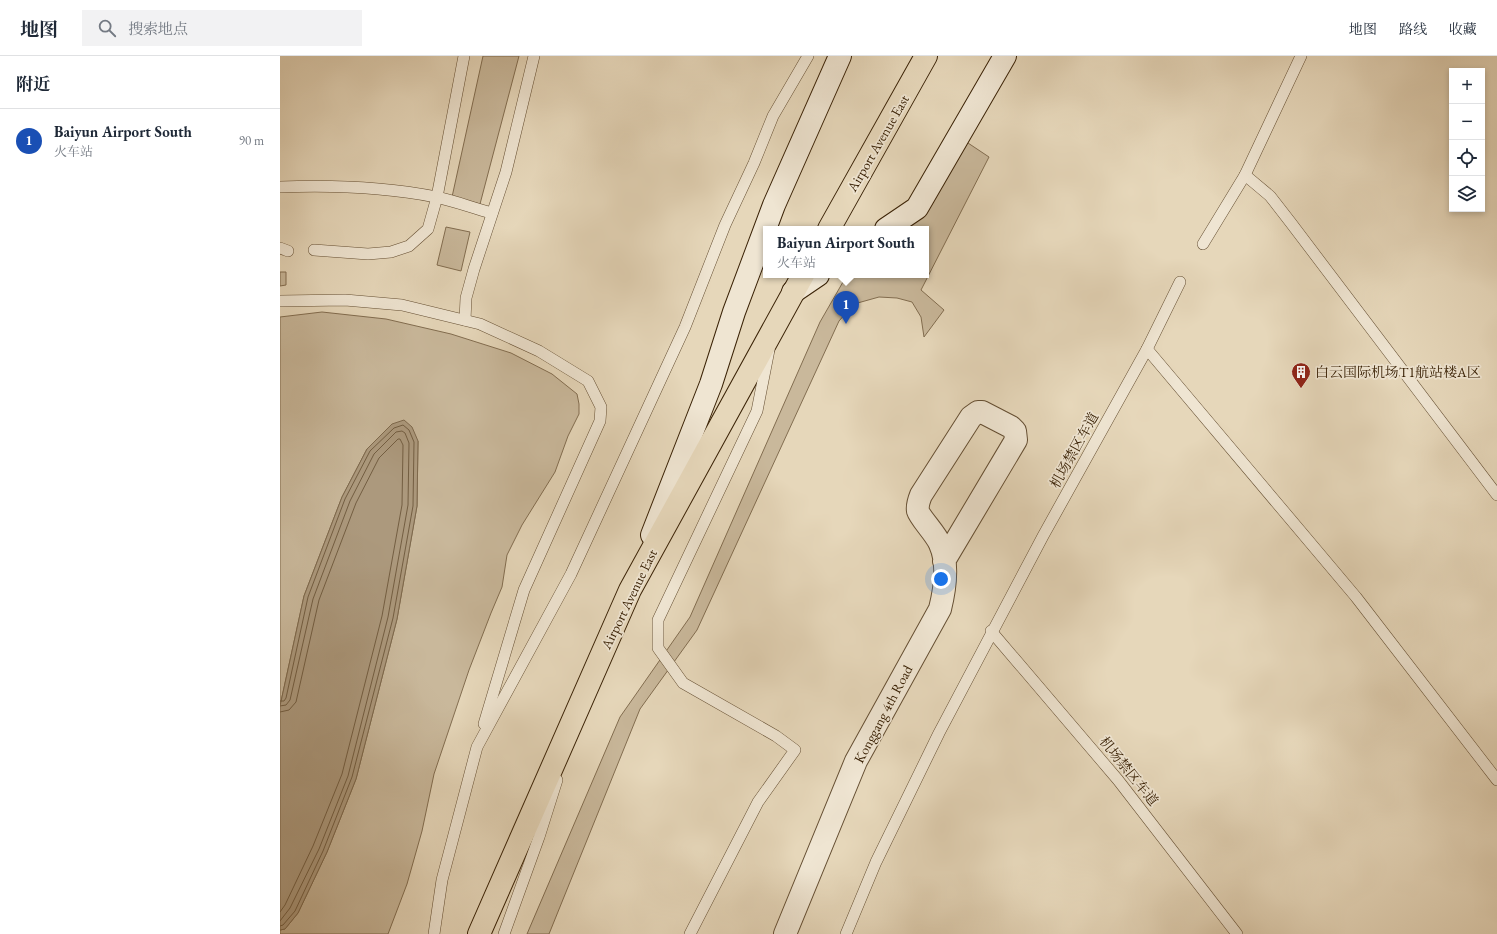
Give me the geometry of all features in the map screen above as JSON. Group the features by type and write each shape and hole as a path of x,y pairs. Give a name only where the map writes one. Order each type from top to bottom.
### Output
{"highway":[{"name":"Airport Avenue East","path":"831,226 926,56"},
{"name":"Airport Avenue East","path":"479,934 630,590 798,283"}],"main road":[{"path":"766,226 840,56"},
{"path":"890,226 917,208 1005,56"},
{"path":"630,590 711,384 734,312 763,234"},
{"path":"798,283 810,278"},
{"name":"Konggang 4th Road","path":"785,934 856,761 940,609 944,594 945,580 941,545 921,517 918,511 918,502 921,495 974,414 982,412 1011,427 1014,431 1016,440 944,561"}],"lane":[{"path":"314,250 368,254 391,252 409,246 428,229 437,197 464,56"},
{"path":"465,320 466,298 506,172 534,56"},
{"path":"477,747 570,574 685,327 725,225 754,164 773,116 808,56"},
{"path":"1203,244 1245,175 1301,56"},
{"path":"1245,175 1270,196 1497,495"},
{"path":"280,187 347,187 437,197 492,213"},
{"name":"机场禁区车道","path":"846,934 876,862 939,733 1046,529 1147,349 1180,282"},
{"path":"280,301 345,300 402,305 480,324 539,351 588,381 601,407 600,421 524,590 477,747 442,880 434,934"},
{"path":"690,934 758,802 795,750 776,736 683,683 658,648 658,620 757,411 774,325"},
{"path":"1147,349 1356,597 1497,780"},
{"name":"机场禁区车道","path":"992,631 1118,780 1237,934"},
{"path":"504,934 539,837 582,700"}],"shaded area":[{"path":"483,56 519,56 480,204 452,197"},
{"path":"965,141 989,157 929,274 929,226 903,226"},
{"path":"446,227 470,232 461,271 437,265"},
{"path":"280,272 286,272 286,285 280,286"},
{"path":"845,278 927,278 921,290 944,310 924,337 921,317 912,302 897,298 879,297 854,304 839,321 697,630 640,709 549,934 527,934 620,717 690,617 820,322"},
{"path":"322,312 386,319 451,334 511,353 552,374 577,394 579,404 579,414 568,436 555,472 522,525 507,555 502,587 469,670 434,774 422,831 407,884 388,934 280,934 280,930 285,929 298,913 327,852 356,779 397,619 417,506 418,441 367,449 342,497 304,596 280,706 280,317"}],"water":[{"path":"404,420 412,427 418,441 417,506 397,619 356,779 327,852 298,913 285,929 280,930 280,706 304,596 342,497 367,449 392,424"}],"place":[{"name":"Baiyun Airport South","path":"846,324"},
{"name":"白云国际机场T1航站楼A区","path":"1301,389"}]}
